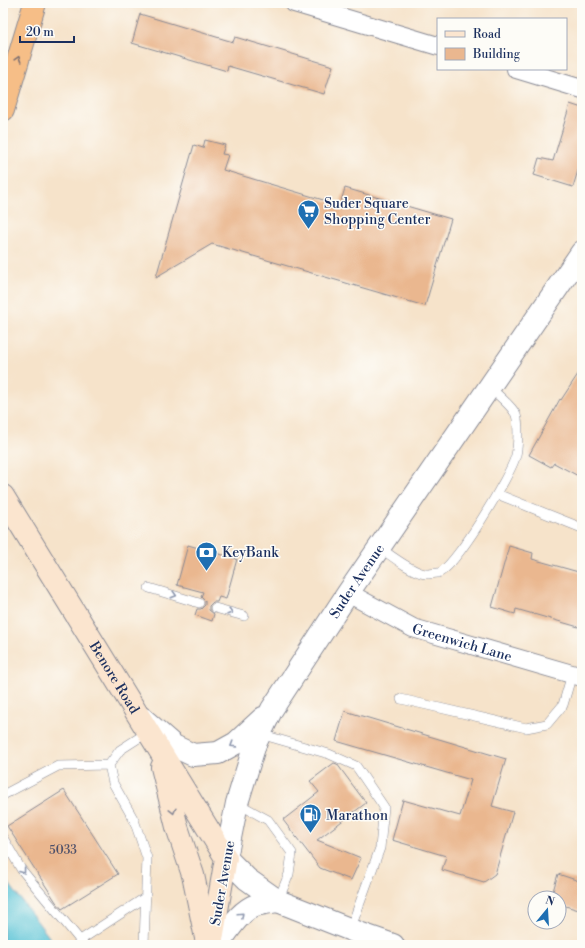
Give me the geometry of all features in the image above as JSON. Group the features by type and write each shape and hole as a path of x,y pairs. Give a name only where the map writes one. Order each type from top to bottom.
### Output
{"highway":[{"path":"3,110 35,3"}],"main road":[{"name":"Benore Road","path":"3,496 226,858"},
{"path":"147,731 193,875 207,945"},
{"name":"Suder Avenue","path":"211,945 226,858"}],"street":[{"path":"294,3 437,46"},
{"path":"519,70 582,89"},
{"name":"Suder Avenue","path":"226,858 237,803 255,744 272,709 379,547 582,252"},
{"name":"Greenwich Lane","path":"348,593 413,628 577,676"},
{"path":"147,731 193,755 218,753 236,743 272,709"},
{"path":"226,858 247,880 278,901 350,930 393,945"},
{"path":"217,945 245,910 256,905 278,901"}],"lane":[{"path":"379,547 410,568 426,574 441,572 452,562 497,494 516,456 518,436 516,415 504,400 489,387"},
{"path":"497,494 582,528"},
{"path":"149,588 199,603"},
{"path":"215,608 244,616"},
{"path":"401,699 526,728 547,724 563,705 577,676"},
{"path":"144,945 147,858 134,820 113,783 109,765 120,750 147,731"},
{"path":"260,734 328,754 356,766 384,807 380,848 350,930"},
{"path":"3,795 58,766 109,765"},
{"path":"237,803 268,820 292,853 289,874 278,901"},
{"path":"3,838 21,869 81,943 146,897"}],"water":[{"path":"3,876 55,945 3,945"}],"building":[{"path":"140,14 233,42 235,37 333,66 324,94 228,66 227,71 132,43"},
{"path":"570,104 582,108 582,157 573,187 534,175 539,158 553,161"},
{"name":"Suder Square Shopping Center","path":"205,140 225,145 222,154 228,155 223,170 340,205 345,188 451,219 425,306 212,244 156,277 194,145 203,148"},
{"path":"582,368 582,478 554,463 551,467 529,455 560,399 561,400"},
{"name":"KeyBank","path":"188,545 237,559 226,599 219,597 217,602 213,602 209,606 209,610 214,614 212,621 195,615 197,609 201,609 205,605 205,601 201,597 203,592 177,585"},
{"path":"509,546 533,553 532,559 582,573 582,628 516,609 515,614 492,607"},
{"path":"345,711 506,759 492,806 513,812 495,874 484,882 442,870 446,856 392,840 403,800 460,816 471,780 336,741"},
{"path":"334,763 337,764 366,803 317,840 361,858 351,880 320,868 283,820 319,792 310,781"},
{"path":"64,790 118,874 62,909 7,826"},
{"path":"558,874 582,882 582,911 567,906 567,890 553,890"}],"place":[{"name":"Suder Square Shopping Center","path":"308,230"},
{"name":"KeyBank","path":"207,572"},
{"name":"Marathon","path":"310,834"}]}
